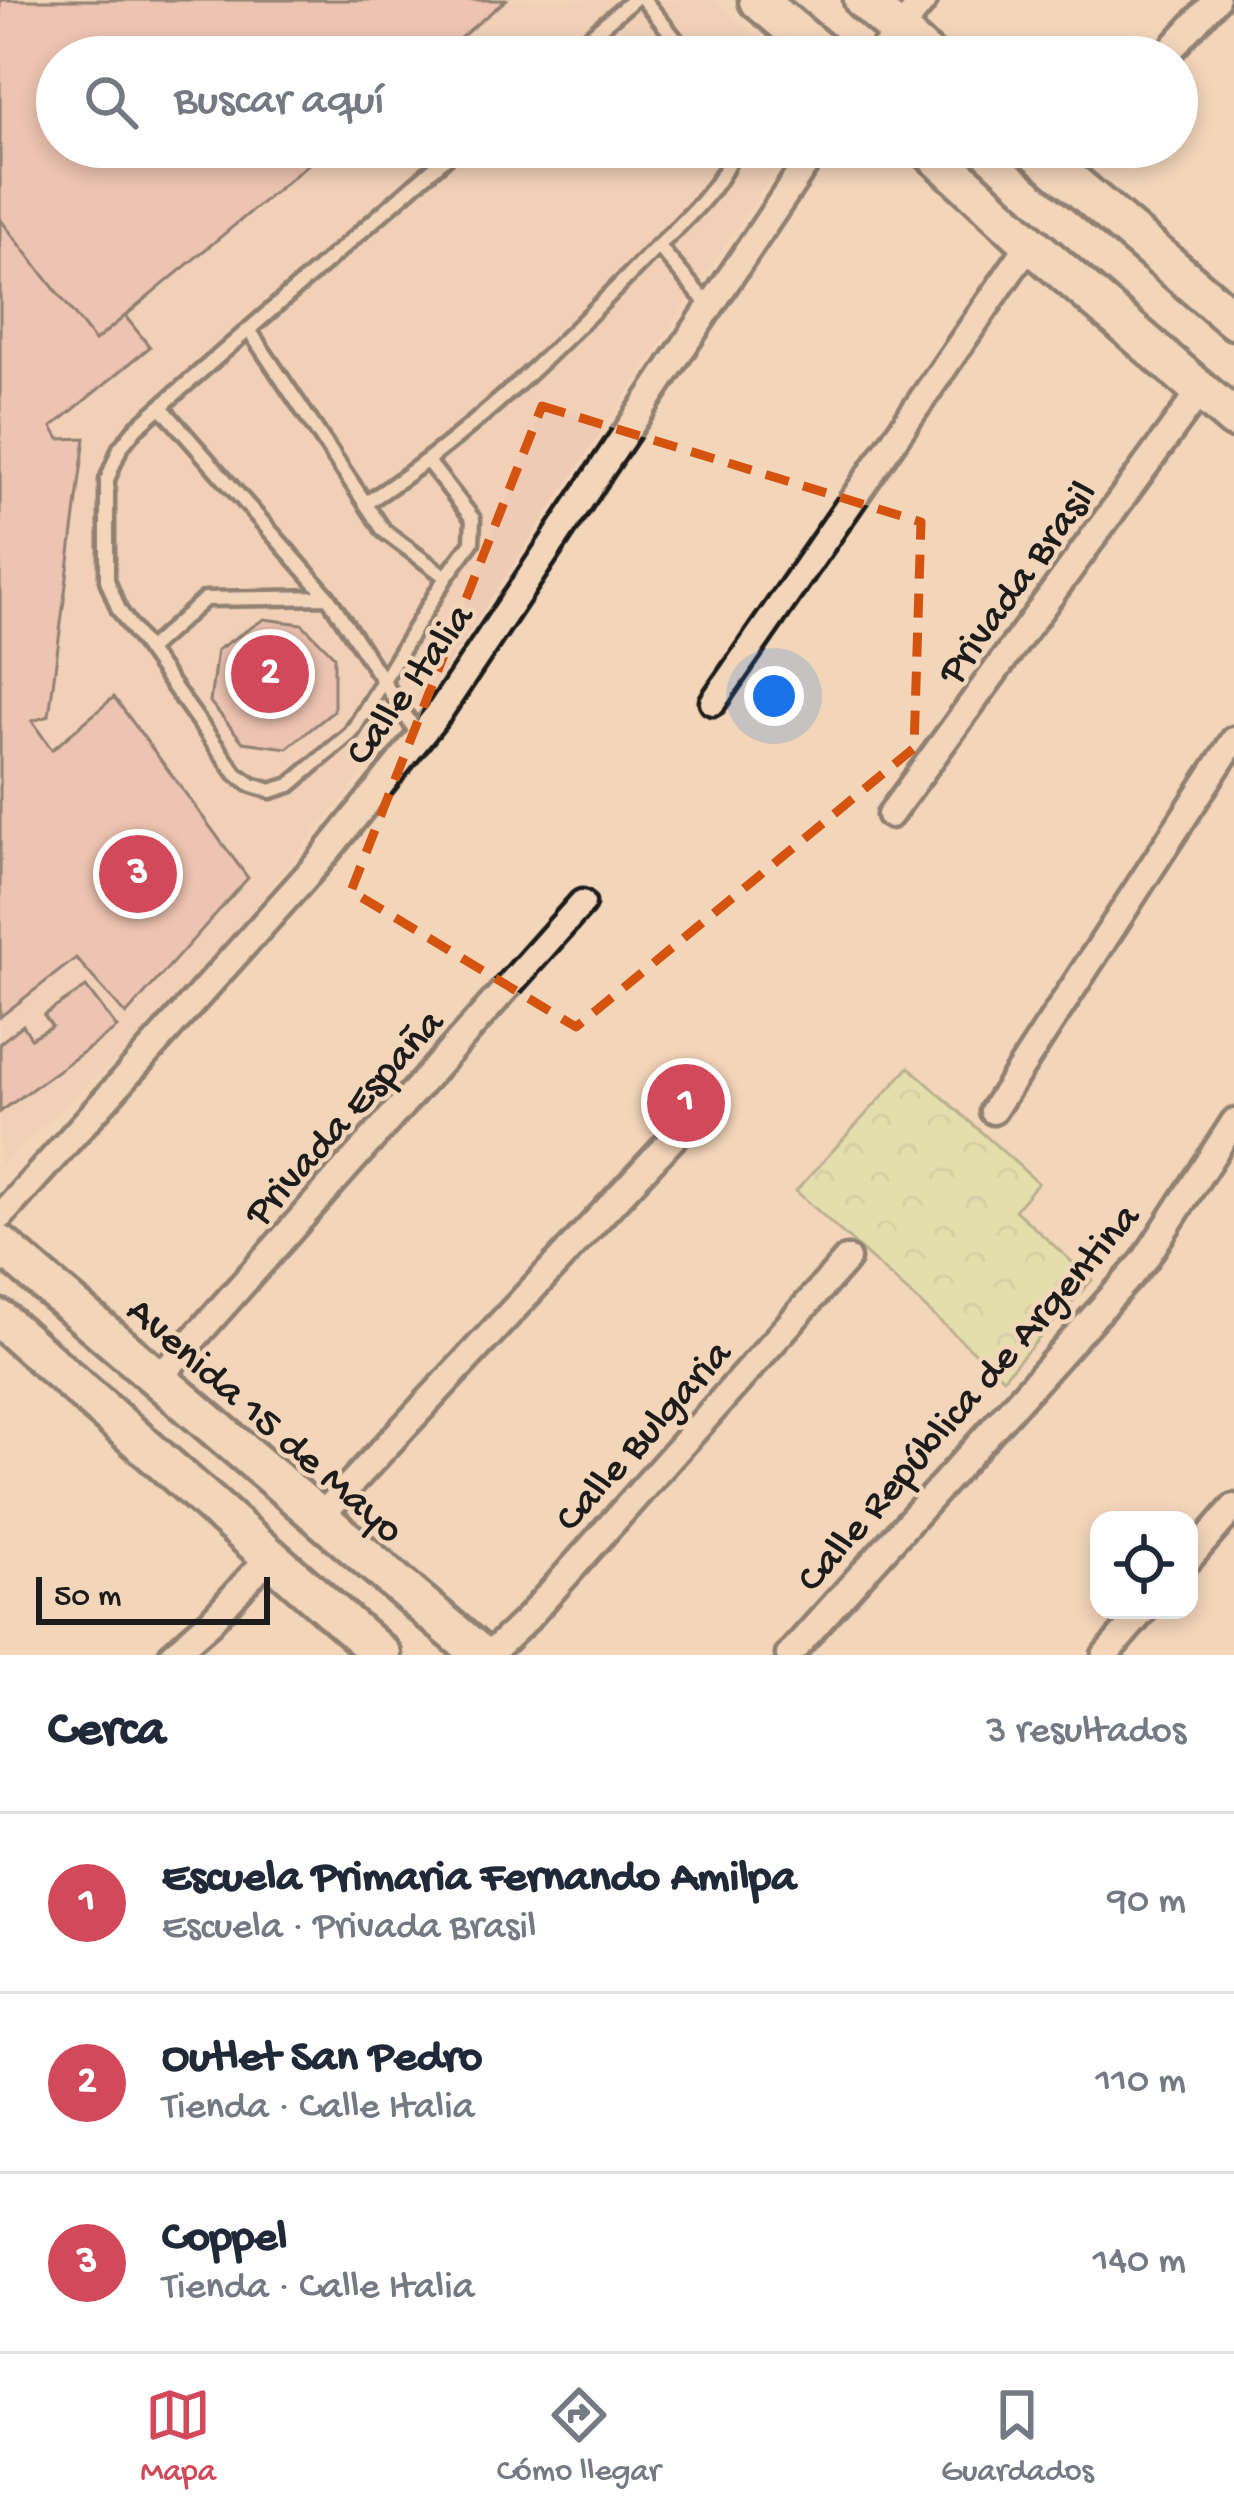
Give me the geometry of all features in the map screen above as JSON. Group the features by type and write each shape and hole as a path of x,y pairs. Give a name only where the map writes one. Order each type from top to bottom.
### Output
{"main road":[{"path":"758,0 801,36"},
{"path":"862,0 883,36"},
{"path":"949,168 1234,419"},
{"path":"1072,168 1229,305"},
{"name":"Avenida 15 de Mayo","path":"0,1244 485,1655"},
{"path":"0,1319 382,1655"}],"street":[{"path":"893,36 924,0"},
{"path":"1183,36 1216,0"},
{"name":"Calle Italia","path":"0,1217 318,863 419,736 803,168"},
{"path":"713,702 1030,243"},
{"name":"Privada Brasil","path":"890,815 1201,390"},
{"path":"993,1112 1234,740"},
{"name":"Privada España","path":"158,1380 582,902"},
{"name":"Calle República de Argentina","path":"789,1655 1144,1261 1234,1122"},
{"path":"319,1518 677,1134"},
{"name":"Calle Bulgaria","path":"485,1655 527,1619 847,1259"},
{"path":"1198,1549 1234,1507"},
{"path":"172,1655 210,1622 268,1558"},
{"path":"1105,1655 1136,1619"}],"lane":[{"path":"590,36 633,0"},
{"path":"644,0 673,36"},
{"path":"429,463 475,526 472,542 351,733 290,785 271,790 252,785 236,774 119,610 107,580 107,479 120,448 136,428 434,168"},
{"path":"366,503 429,463 552,352 706,195 725,168"},
{"path":"658,246 710,307"},
{"path":"249,331 384,531 446,577"},
{"path":"162,408 328,597 419,736"},
{"path":"148,649 205,599 328,597"}],"highlighted area":[{"path":"542,406 921,522 914,748 576,1027 351,891"}],"shaded area":[{"path":"0,0 715,0 756,36 36,36 36,168 776,168 432,688 162,1021 0,1166"}],"green space":[{"path":"909,1067 1038,1183 1015,1210 1092,1280 1003,1378 796,1191"}],"building":[{"path":"0,0 506,0 462,36 36,36 36,168 304,168 95,341 0,219"},
{"path":"0,219 95,341 125,316 150,347 52,427 59,439 85,438 49,716 32,721 52,750 114,697 248,878 126,1015 76,958 0,1017"},
{"path":"264,619 302,624 334,656 334,711 287,748 243,742 210,702 217,650"},
{"path":"86,987 117,1028 0,1112 0,1043 23,1025 31,1038 52,1026 44,1015"}],"place":[{"name":"Outlet San Pedro","path":"270,674"},
{"name":"Coppel","path":"138,874"},
{"name":"Escuela Primaria Fernando Amilpa","path":"686,1103"}]}
